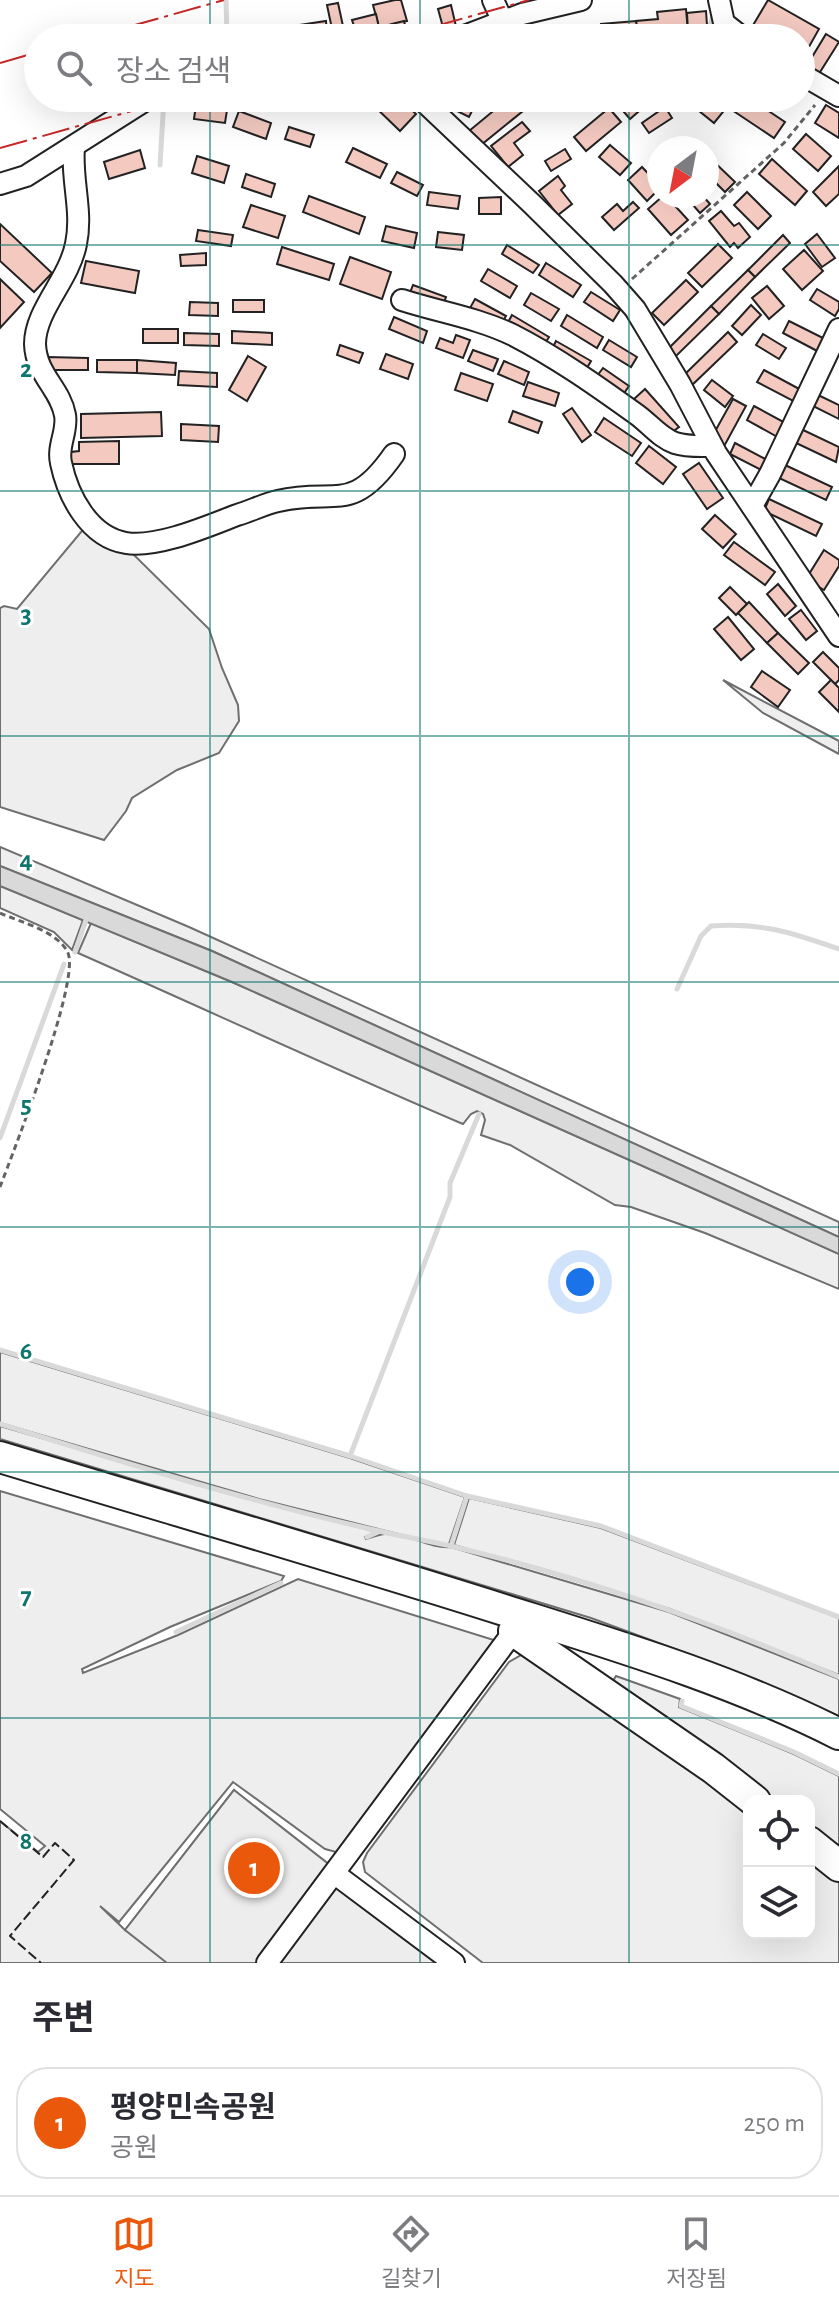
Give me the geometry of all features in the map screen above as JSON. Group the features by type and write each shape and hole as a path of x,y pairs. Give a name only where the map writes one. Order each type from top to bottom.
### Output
{"highway":[{"path":"0,1457 449,1592 666,1661 760,1696 839,1734"},
{"path":"0,1477 514,1631 670,1682 765,1717 839,1750"},
{"path":"514,1631 747,1795"},
{"path":"815,1847 839,1866"}],"street":[{"path":"493,0 503,22"},
{"path":"498,24 581,0"},
{"path":"719,0 725,24"},
{"path":"815,82 833,93"},
{"path":"0,184 26,176 128,112"},
{"path":"434,112 635,309 680,384 712,446 839,636"},
{"path":"74,147 72,168 79,201 77,244 57,291 38,321 35,341 37,364 65,415 60,460 69,490 88,523 126,543 171,540 279,500 334,498 353,494 378,476 394,454"},
{"path":"402,300 482,321 514,336 586,378 645,420 664,438 683,445 712,446"},
{"path":"752,506 839,329"},
{"path":"267,1963 514,1631"},
{"path":"335,1874 454,1963"}],"path":[{"path":"815,111 833,93"},
{"path":"618,290 655,260 814,112"},
{"path":"0,913 44,932 61,944 68,953 71,968 39,1079 0,1187"}],"shaded area":[{"path":"86,526 126,547 209,629 238,705 239,721 219,753 177,770 132,798 104,840 0,807 0,608 17,609"},
{"path":"723,680 839,741 839,754 763,713"},
{"path":"0,847 189,927 839,1222 839,1237 212,951 0,866"},
{"path":"0,866 212,951 839,1237 839,1254 232,982 0,886"},
{"path":"0,886 83,920 72,950 54,932 0,908"},
{"path":"91,923 232,982 839,1254 839,1289 705,1233 631,1207 615,1205 510,1145 481,1135 485,1120 483,1114 477,1111 463,1124 78,953"},
{"path":"0,1352 350,1458 465,1497 449,1544 442,1545 259,1499 0,1423"},
{"path":"0,1426 257,1501 377,1532 366,1539 393,1534 434,1546 451,1547 669,1612 839,1679 839,1716 721,1666 591,1618 0,1439"},
{"path":"0,1491 284,1576 281,1581 170,1627 82,1669 83,1673 178,1635 298,1579 497,1641 347,1847 336,1852 325,1849 233,1782 119,1922 100,1906 125,1930 234,1790 438,1963 0,1963 0,1821 38,1852 45,1846 0,1809"},
{"path":"469,1498 601,1528 839,1618 839,1675 670,1609 454,1545"},
{"path":"523,1654 743,1805 743,1939 815,1939 815,1860 839,1879 839,1963 483,1963 365,1872 363,1862 367,1853 509,1662"},
{"path":"616,1676 680,1699 679,1707 839,1776 839,1848 815,1830 815,1795 769,1795 613,1681"},
{"path":"234,1790 445,1955 438,1963 167,1963 125,1930"}],"building":[{"path":"401,0 407,21 378,24 373,5"},
{"path":"768,0 810,24 754,24"},
{"path":"338,3 343,24 331,24 327,5"},
{"path":"451,5 455,24 442,24 438,9"},
{"path":"686,9 687,24 636,24 636,21 658,19 657,12"},
{"path":"706,11 707,24 688,24 687,13"},
{"path":"376,14 378,24 353,24 352,20"},
{"path":"636,21 636,24 601,24"},
{"path":"826,34 839,42 815,80 815,52"},
{"path":"826,105 839,113 839,138 815,123"},
{"path":"195,112 227,112 225,123 194,119"},
{"path":"239,112 271,123 266,139 233,127"},
{"path":"380,112 416,114 400,131"},
{"path":"492,112 522,112 481,145 469,131"},
{"path":"604,112 612,112 621,122 586,151 574,137"},
{"path":"624,112 638,112 630,119"},
{"path":"658,112 668,112 672,118 649,133 642,123"},
{"path":"700,112 723,112 714,123"},
{"path":"735,112 770,112 785,122 774,138"},
{"path":"522,122 530,131 514,143 523,155 508,167 491,146"},
{"path":"289,127 314,135 310,147 285,139"},
{"path":"806,134 831,156 818,171 793,149"},
{"path":"610,145 631,163 620,175 599,157"},
{"path":"353,148 387,164 380,178 346,162"},
{"path":"565,149 571,159 551,171 545,161"},
{"path":"140,150 145,168 109,179 104,162"},
{"path":"197,156 229,166 224,183 192,173"},
{"path":"772,159 807,191 795,205 759,174"},
{"path":"839,166 839,194 826,206 813,192"},
{"path":"642,167 647,172 647,201 628,180"},
{"path":"719,167 735,182 725,192 719,186"},
{"path":"397,172 423,185 417,196 391,183"},
{"path":"246,174 275,184 271,197 242,187"},
{"path":"558,176 565,186 561,190 572,204 558,215 539,191"},
{"path":"429,192 460,196 458,209 427,205"},
{"path":"747,192 771,216 758,229 734,205"},
{"path":"309,196 365,217 359,234 303,212"},
{"path":"501,197 501,214 479,214 479,198"},
{"path":"633,202 639,208 614,230 602,217 617,204 623,211"},
{"path":"251,205 285,216 278,238 243,227"},
{"path":"677,208 688,220 671,235 648,209"},
{"path":"721,211 734,226 739,223 750,237 738,248 734,243 730,247 709,221"},
{"path":"0,224 52,273 34,292 0,261"},
{"path":"386,226 417,233 414,248 382,241"},
{"path":"198,230 233,235 231,246 196,241"},
{"path":"438,232 464,235 462,250 436,247"},
{"path":"817,234 835,258 822,267 805,244"},
{"path":"783,235 790,243 755,277 748,270"},
{"path":"718,244 732,258 702,287 688,273"},
{"path":"507,245 539,265 533,273 502,254"},
{"path":"282,247 334,264 329,280 277,264"},
{"path":"804,250 823,271 802,290 783,269"},
{"path":"206,253 206,265 181,266 180,255"},
{"path":"350,257 391,272 382,299 340,284"},
{"path":"86,261 139,271 135,293 81,283"},
{"path":"546,263 581,285 573,297 539,275"},
{"path":"488,269 517,286 510,298 481,281"},
{"path":"748,270 755,277 719,314 711,306"},
{"path":"0,279 24,302 0,328"},
{"path":"686,280 698,292 664,325 652,313"},
{"path":"413,285 446,297 441,311 408,298"},
{"path":"767,286 784,306 769,319 752,298"},
{"path":"817,289 839,302 835,316 810,300"},
{"path":"591,292 620,310 613,321 584,302"},
{"path":"531,293 559,309 551,321 524,305"},
{"path":"475,299 506,316 501,325 470,308"},
{"path":"233,300 264,300 264,312 233,312"},
{"path":"190,302 218,303 218,316 189,315"},
{"path":"751,305 761,315 742,335 732,326"},
{"path":"711,306 719,314 674,358 666,351"},
{"path":"512,315 549,337 542,348 506,326"},
{"path":"567,315 603,337 597,348 561,326"},
{"path":"394,317 427,331 423,343 389,329"},
{"path":"789,321 827,340 821,353 783,333"},
{"path":"143,329 178,329 178,343 143,343"},
{"path":"232,331 272,333 272,345 232,343"},
{"path":"728,332 737,342 690,387 681,378"},
{"path":"184,333 219,334 219,346 184,345"},
{"path":"763,334 786,348 779,359 756,345"},
{"path":"456,335 470,340 463,358 436,348 440,338 453,343"},
{"path":"609,340 637,357 631,367 603,350"},
{"path":"556,341 591,361 584,373 550,353"},
{"path":"340,345 363,353 359,363 337,355"},
{"path":"473,350 498,359 493,371 468,361"},
{"path":"386,354 413,364 408,379 380,369"},
{"path":"248,356 266,367 247,401 229,390"},
{"path":"47,357 88,358 88,370 47,370"},
{"path":"97,360 137,360 137,373 97,372"},
{"path":"137,360 176,363 175,375 137,373"},
{"path":"504,361 529,372 524,385 498,374"},
{"path":"603,368 629,386 620,399 594,380"},
{"path":"764,370 803,391 797,403 757,382"},
{"path":"179,371 217,373 217,387 178,385"},
{"path":"461,373 493,384 487,401 455,390"},
{"path":"712,380 733,396 725,407 704,390"},
{"path":"528,382 559,393 555,406 523,396"},
{"path":"645,389 679,427 667,436 634,399"},
{"path":"816,394 839,405 839,419 811,405"},
{"path":"733,399 746,406 722,450 713,435"},
{"path":"754,406 789,425 781,439 747,420"},
{"path":"572,408 591,435 582,442 563,414"},
{"path":"513,411 542,422 538,433 509,422"},
{"path":"161,412 162,436 81,438 81,414"},
{"path":"604,418 641,443 632,456 595,432"},
{"path":"181,424 219,426 218,442 181,440"},
{"path":"801,429 839,447 836,462 794,442"},
{"path":"119,441 119,464 71,464 71,452 79,451 79,442"},
{"path":"735,443 771,462 765,472 730,454"},
{"path":"649,446 676,467 663,484 636,463"},
{"path":"699,463 723,498 707,509 683,474"},
{"path":"785,465 832,487 826,500 779,478"},
{"path":"769,499 822,524 816,536 764,511"},
{"path":"715,515 736,534 723,548 702,529"},
{"path":"734,542 775,572 765,585 724,555"},
{"path":"824,550 839,560 839,566 824,590 806,579"},
{"path":"778,584 796,606 785,616 767,594"},
{"path":"730,587 747,604 736,615 719,598"},
{"path":"749,602 778,633 767,643 738,613"},
{"path":"801,610 817,631 806,640 789,619"},
{"path":"728,617 754,649 741,660 714,629"},
{"path":"778,633 809,663 798,674 767,643"},
{"path":"823,652 839,668 839,680 835,684 813,662"},
{"path":"762,671 790,690 778,707 751,687"},
{"path":"831,680 839,688 839,712 819,692"}],"waterway":[{"path":"226,0 227,24"},
{"path":"710,24 713,13"},
{"path":"160,165 163,112"},
{"path":"75,952 87,917"},
{"path":"677,989 701,936 711,926 762,927 839,949"},
{"path":"0,1138 64,964"},
{"path":"350,1456 450,1197 450,1183 479,1114"},
{"path":"0,1350 350,1456 467,1496 601,1526 839,1617"},
{"path":"0,1424 236,1495 553,1573 698,1621 839,1677"},
{"path":"451,1546 467,1496"},
{"path":"367,1537 380,1531"},
{"path":"176,1632 281,1583"},
{"path":"682,1701 681,1706 794,1752 839,1774"}],"fence":[{"path":"0,1821 43,1857 55,1843 74,1860 10,1936 41,1963"}],"power":[{"path":"139,24 224,0"},
{"path":"443,24 529,0"},
{"path":"0,63 24,56"},
{"path":"0,148 128,112"}],"place":[{"name":"평양민속공원","path":"254,1868"}]}
